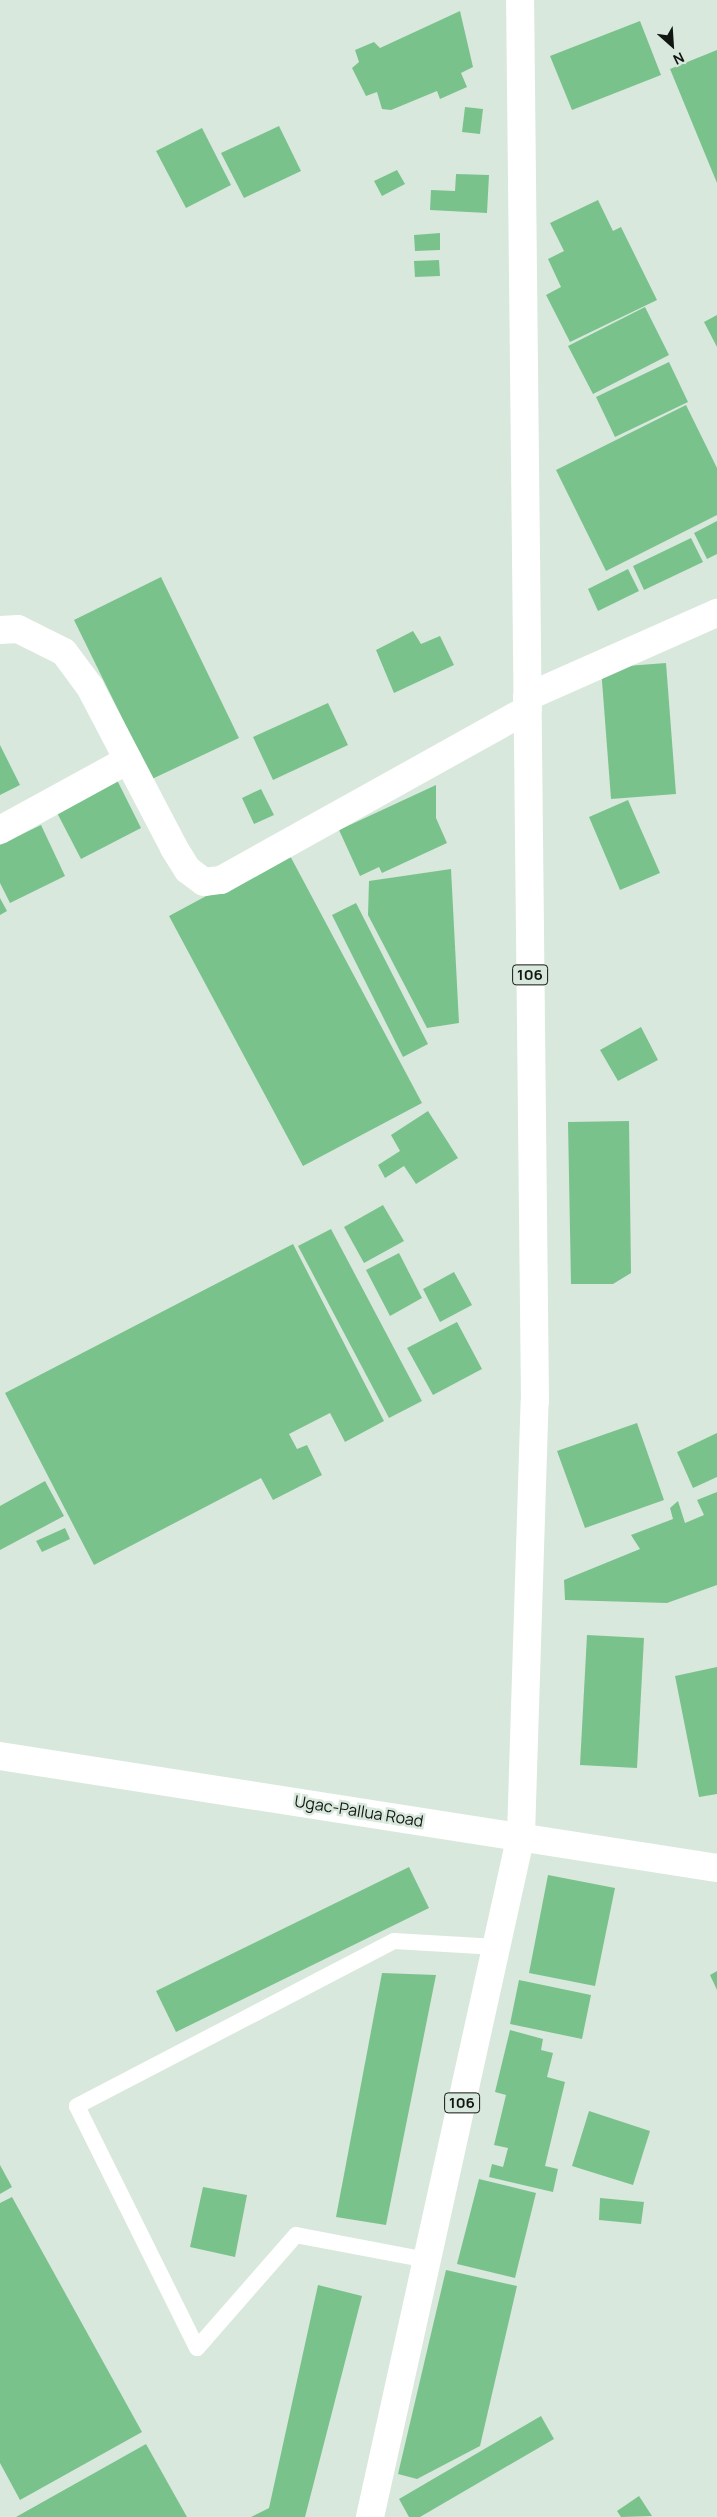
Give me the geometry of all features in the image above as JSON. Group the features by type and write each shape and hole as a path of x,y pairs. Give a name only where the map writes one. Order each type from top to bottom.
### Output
{"main road":[{"name":"106","path":"370,2517 521,1835 535,1401 520,0"},
{"path":"0,630 18,629 64,652 90,687 188,870 204,882 221,880 528,703 717,613"},
{"path":"0,830 128,760"},
{"name":"Ugac-Pallua Road","path":"0,1756 521,1835 717,1868"}],"lane":[{"path":"427,2260 296,2235 197,2348 77,2106 394,1941 497,1947"}],"building":[{"path":"460,11 473,67 461,73 467,87 440,99 437,91 391,110 382,109 377,92 366,96 352,68 359,62 355,50 374,42 380,48"},
{"path":"640,21 661,75 572,110 550,56"},
{"path":"717,50 717,183 670,69"},
{"path":"465,107 483,109 480,134 462,132"},
{"path":"279,126 301,171 244,198 221,153"},
{"path":"202,128 231,185 186,208 156,151"},
{"path":"397,170 405,184 382,196 374,181"},
{"path":"456,174 489,175 487,213 430,210 431,190 455,191"},
{"path":"598,200 613,231 621,227 657,300 570,342 546,295 561,287 548,259 564,251 550,223"},
{"path":"440,233 440,250 415,251 414,235"},
{"path":"439,260 440,276 415,277 414,261"},
{"path":"645,307 669,355 593,394 568,346"},
{"path":"717,315 717,347 704,322"},
{"path":"669,362 688,402 615,437 596,397"},
{"path":"686,405 717,468 717,515 606,571 556,470"},
{"path":"717,521 717,554 707,559 694,533"},
{"path":"691,538 703,562 644,590 633,566"},
{"path":"628,569 639,591 598,611 588,589"},
{"path":"161,577 239,738 152,779 74,620"},
{"path":"413,631 421,644 440,636 454,665 394,693 376,650"},
{"path":"666,663 676,794 611,799 601,668"},
{"path":"328,703 348,745 273,780 253,737"},
{"path":"0,745 20,785 0,795"},
{"path":"116,778 141,828 81,859 55,809"},
{"path":"436,785 436,818 447,843 382,873 379,867 360,876 339,830"},
{"path":"261,789 274,815 254,824 242,798"},
{"path":"628,800 660,873 620,890 589,817"},
{"path":"41,825 65,876 10,903 0,883 0,845"},
{"path":"288,852 422,1103 303,1166 169,916"},
{"path":"451,869 459,1023 427,1028 368,915 369,881"},
{"path":"0,898 7,911 0,915"},
{"path":"356,903 428,1044 403,1057 332,915"},
{"path":"641,1027 658,1060 618,1081 600,1050"},
{"path":"428,1111 458,1158 416,1184 404,1166 385,1178 378,1165 400,1151 391,1135"},
{"path":"629,1121 631,1273 613,1284 571,1284 568,1122"},
{"path":"383,1205 404,1241 364,1263 344,1227"},
{"path":"331,1229 422,1401 389,1418 298,1246"},
{"path":"293,1244 384,1421 345,1442 330,1413 289,1434 297,1449 307,1445 322,1475 273,1500 261,1478 94,1565 5,1393"},
{"path":"399,1253 422,1298 390,1316 366,1270"},
{"path":"454,1272 472,1305 440,1322 423,1289"},
{"path":"457,1322 482,1369 433,1395 407,1348"},
{"path":"637,1423 664,1500 585,1528 557,1451"},
{"path":"717,1433 717,1477 693,1488 677,1452"},
{"path":"45,1481 64,1516 0,1550 0,1506"},
{"path":"717,1492 717,1585 667,1603 565,1600 564,1580 640,1549 631,1535 673,1519 670,1508 678,1501 685,1523 704,1515 697,1500"},
{"path":"65,1528 70,1539 42,1552 36,1541"},
{"path":"587,1635 644,1638 637,1768 580,1765"},
{"path":"717,1667 717,1794 699,1797 675,1676"},
{"path":"409,1867 429,1908 176,2032 156,1991"},
{"path":"548,1875 615,1888 595,1986 529,1973"},
{"path":"717,1971 717,1990 710,1975"},
{"path":"382,1973 436,1975 386,2225 336,2217"},
{"path":"519,1980 591,1995 582,2039 510,2024"},
{"path":"510,2030 543,2039 541,2050 553,2053 547,2077 565,2082 545,2166 558,2169 553,2192 489,2177 492,2164 503,2167 508,2148 494,2145 506,2095 495,2092"},
{"path":"589,2111 650,2131 633,2185 572,2166"},
{"path":"0,2165 12,2187 0,2194"},
{"path":"479,2179 536,2193 515,2278 457,2264"},
{"path":"203,2187 247,2195 235,2257 190,2247"},
{"path":"12,2197 142,2432 20,2500 0,2463 0,2203"},
{"path":"600,2198 644,2202 641,2224 599,2220"},
{"path":"446,2270 517,2286 480,2446 417,2479 398,2474"},
{"path":"318,2285 362,2296 305,2517 251,2517 269,2508"},
{"path":"541,2416 554,2439 420,2517 409,2517 399,2499"},
{"path":"146,2444 187,2517 16,2517"},
{"path":"639,2496 652,2516 621,2517 617,2511"}]}
